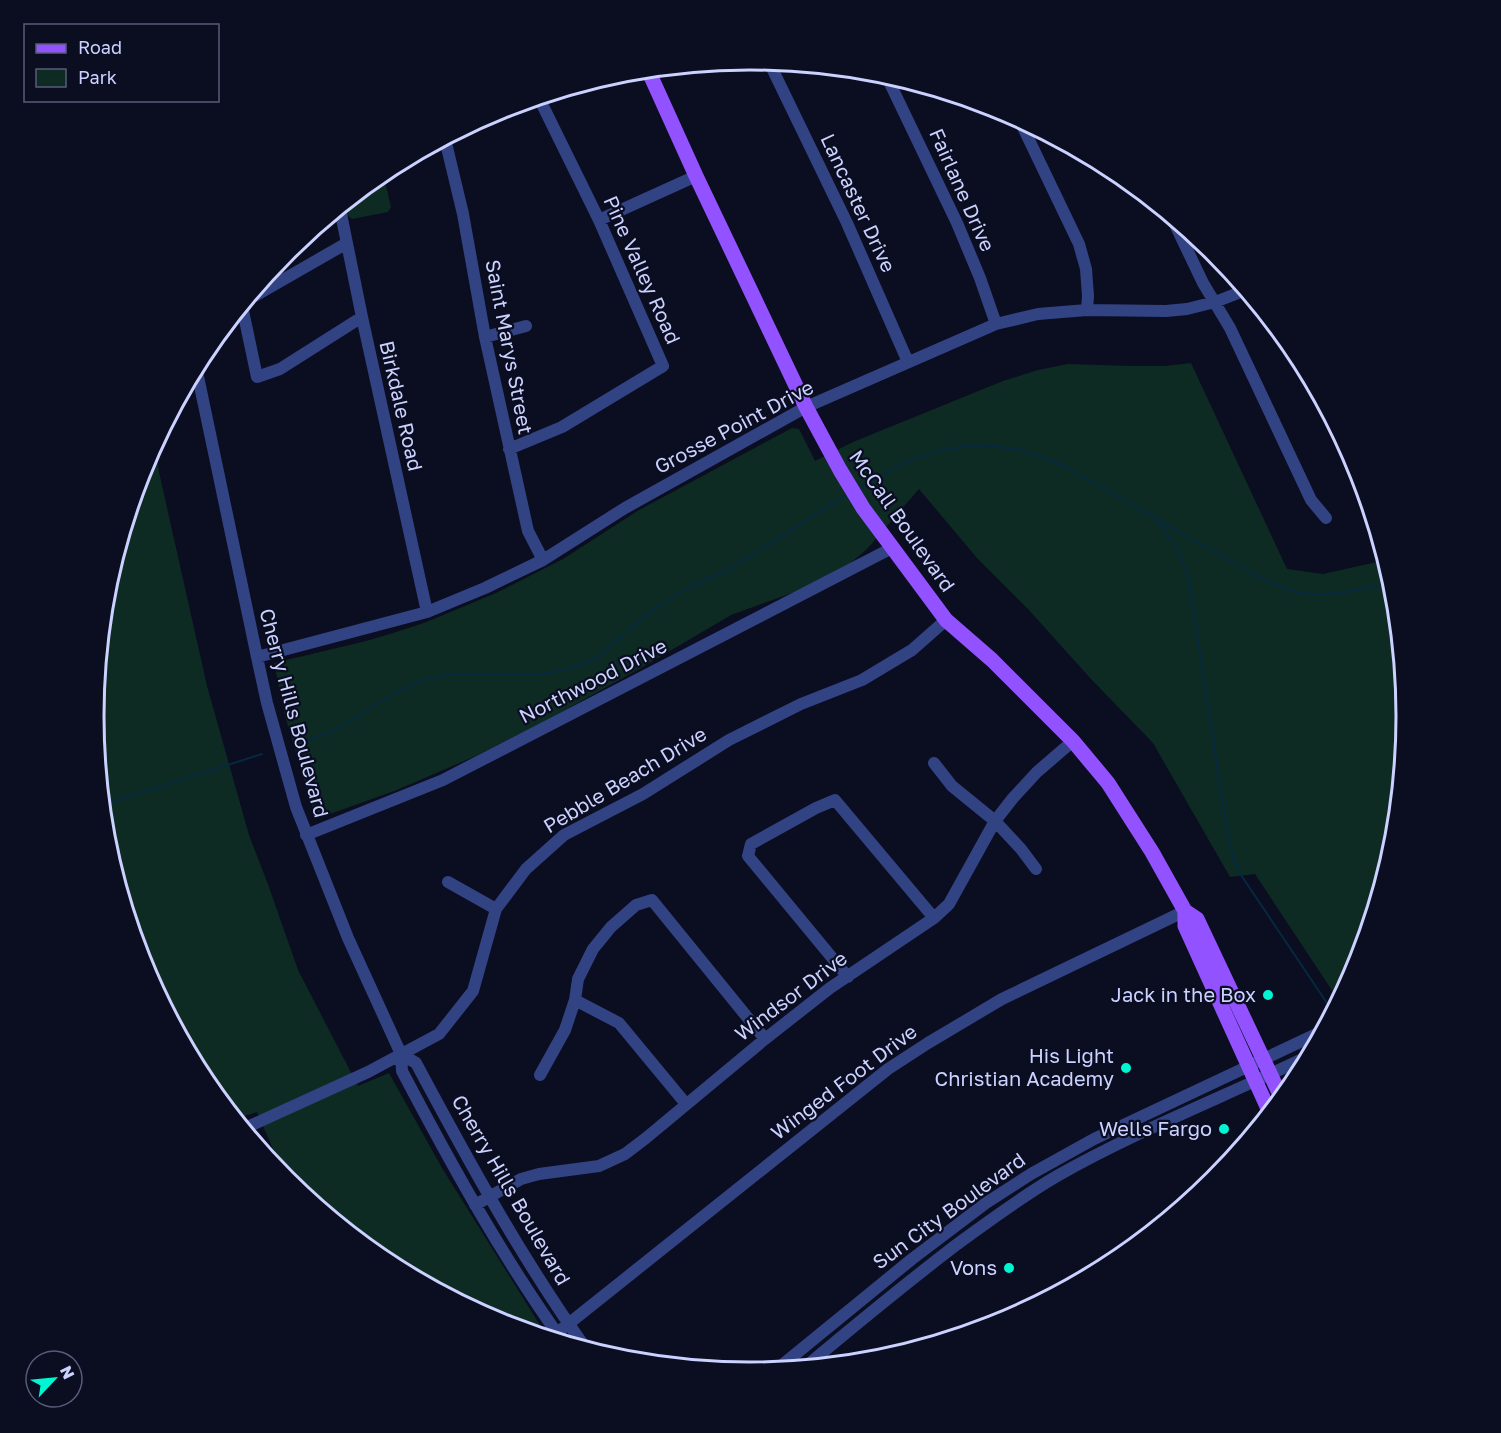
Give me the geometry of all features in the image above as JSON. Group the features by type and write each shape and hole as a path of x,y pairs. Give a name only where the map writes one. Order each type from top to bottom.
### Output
{"main road":[{"name":"McCall Boulevard","path":"652,78 806,407 863,508 946,621 992,660 1073,741 1108,783 1152,852 1185,911 1185,926 1256,1062 1270,1074 1278,1090"},
{"name":"McCall Boulevard","path":"1256,1062 1256,1081 1267,1105"}],"street":[{"name":"Lancaster Drive","path":"772,71 847,223 908,363"},
{"name":"Fairlane Drive","path":"891,87 957,224 980,278 996,324"},
{"name":"Pine Valley Road","path":"509,448 562,427 663,366 599,220 543,105"},
{"path":"1025,132 1078,244 1086,269 1087,310"},
{"name":"Saint Marys Street","path":"446,147 463,214 486,337 528,531 543,560"},
{"path":"599,220 696,176"},
{"name":"Birkdale Road","path":"342,217 427,612"},
{"path":"1180,234 1203,284 1230,328 1311,500 1326,518"},
{"path":"267,289 346,243"},
{"name":"Grosse Point Drive","path":"256,657 427,612 466,597 543,560 625,508 806,407 996,324 1038,314 1087,310 1187,309 1238,293"},
{"path":"245,315 257,377 280,369 362,317"},
{"path":"486,337 526,326"},
{"name":"Cherry Hills Boulevard","path":"199,381 256,657 277,741 306,835 348,938 401,1054 402,1071 475,1205 556,1332"},
{"name":"Northwood Drive","path":"306,835 443,780 892,548"},
{"name":"Pebble Beach Drive","path":"250,1125 368,1072 439,1034 473,991 496,909 526,869 564,835 643,794 729,740 801,704 862,680 912,650 946,621"},
{"name":"Windsor Drive","path":"475,1205 521,1179 539,1174 599,1167 625,1154 830,988 934,918 949,904 995,821 1012,798 1037,772 1073,741"},
{"path":"934,763 952,786 995,821 1036,869"},
{"path":"848,977 748,856 751,844 835,800 934,918"},
{"path":"448,882 496,909"},
{"path":"540,1075 565,1030 575,1000 578,979 592,949 636,905 652,900 765,1039"},
{"name":"Winged Foot Drive","path":"562,1334 568,1324 888,1069 1002,999 1185,911"},
{"path":"575,1000 619,1023 686,1104"},
{"name":"Sun City Boulevard","path":"787,1361 952,1228 1031,1174 1094,1139 1312,1036"},
{"name":"Cherry Hills Boulevard","path":"401,1054 416,1064 536,1275 579,1339"},
{"name":"Sun City Boulevard","path":"815,1359 924,1270 1029,1193 1108,1149 1296,1062"}],"green space":[{"path":"386,184 391,207 388,212 352,219 347,215 357,204"},
{"path":"1191,363 1287,569 1323,574 1377,562 1391,632 1395,674 1395,759 1391,801 1374,884 1362,924 1334,993 1255,874 1230,877 1153,743 977,558 919,489 867,549 833,578 731,615 641,668 478,755 397,790 316,819 285,716 274,663 393,633 424,623 496,593 563,559 639,510 792,428 799,429 815,461 853,442 1003,381 1038,370 1068,364 1165,366"},
{"path":"157,461 207,686 249,835 298,970 358,1086 389,1073 442,1168 541,1327 465,1296 427,1276 357,1229 325,1202 274,1152 257,1112 243,1117 238,1110 213,1075 171,1002 139,924 117,843 110,801 104,716 110,632 127,549"}],"waterway":[{"path":"859,488 905,463 938,451 967,446 1010,448 1034,454 1066,467 1243,568 1289,590 1308,594 1329,594 1383,585"},
{"path":"298,744 338,729 396,692 420,681 450,674 536,675 580,666 599,656 654,609 681,592 733,567 848,494"},
{"path":"1157,520 1184,564 1189,581 1233,858 1241,875 1328,1005"},
{"path":"110,803 262,754"}],"place":[{"name":"Jack in the Box","path":"1268,995"},
{"name":"His Light Christian Academy","path":"1126,1068"},
{"name":"Wells Fargo","path":"1224,1129"},
{"name":"Vons","path":"1009,1268"}]}
